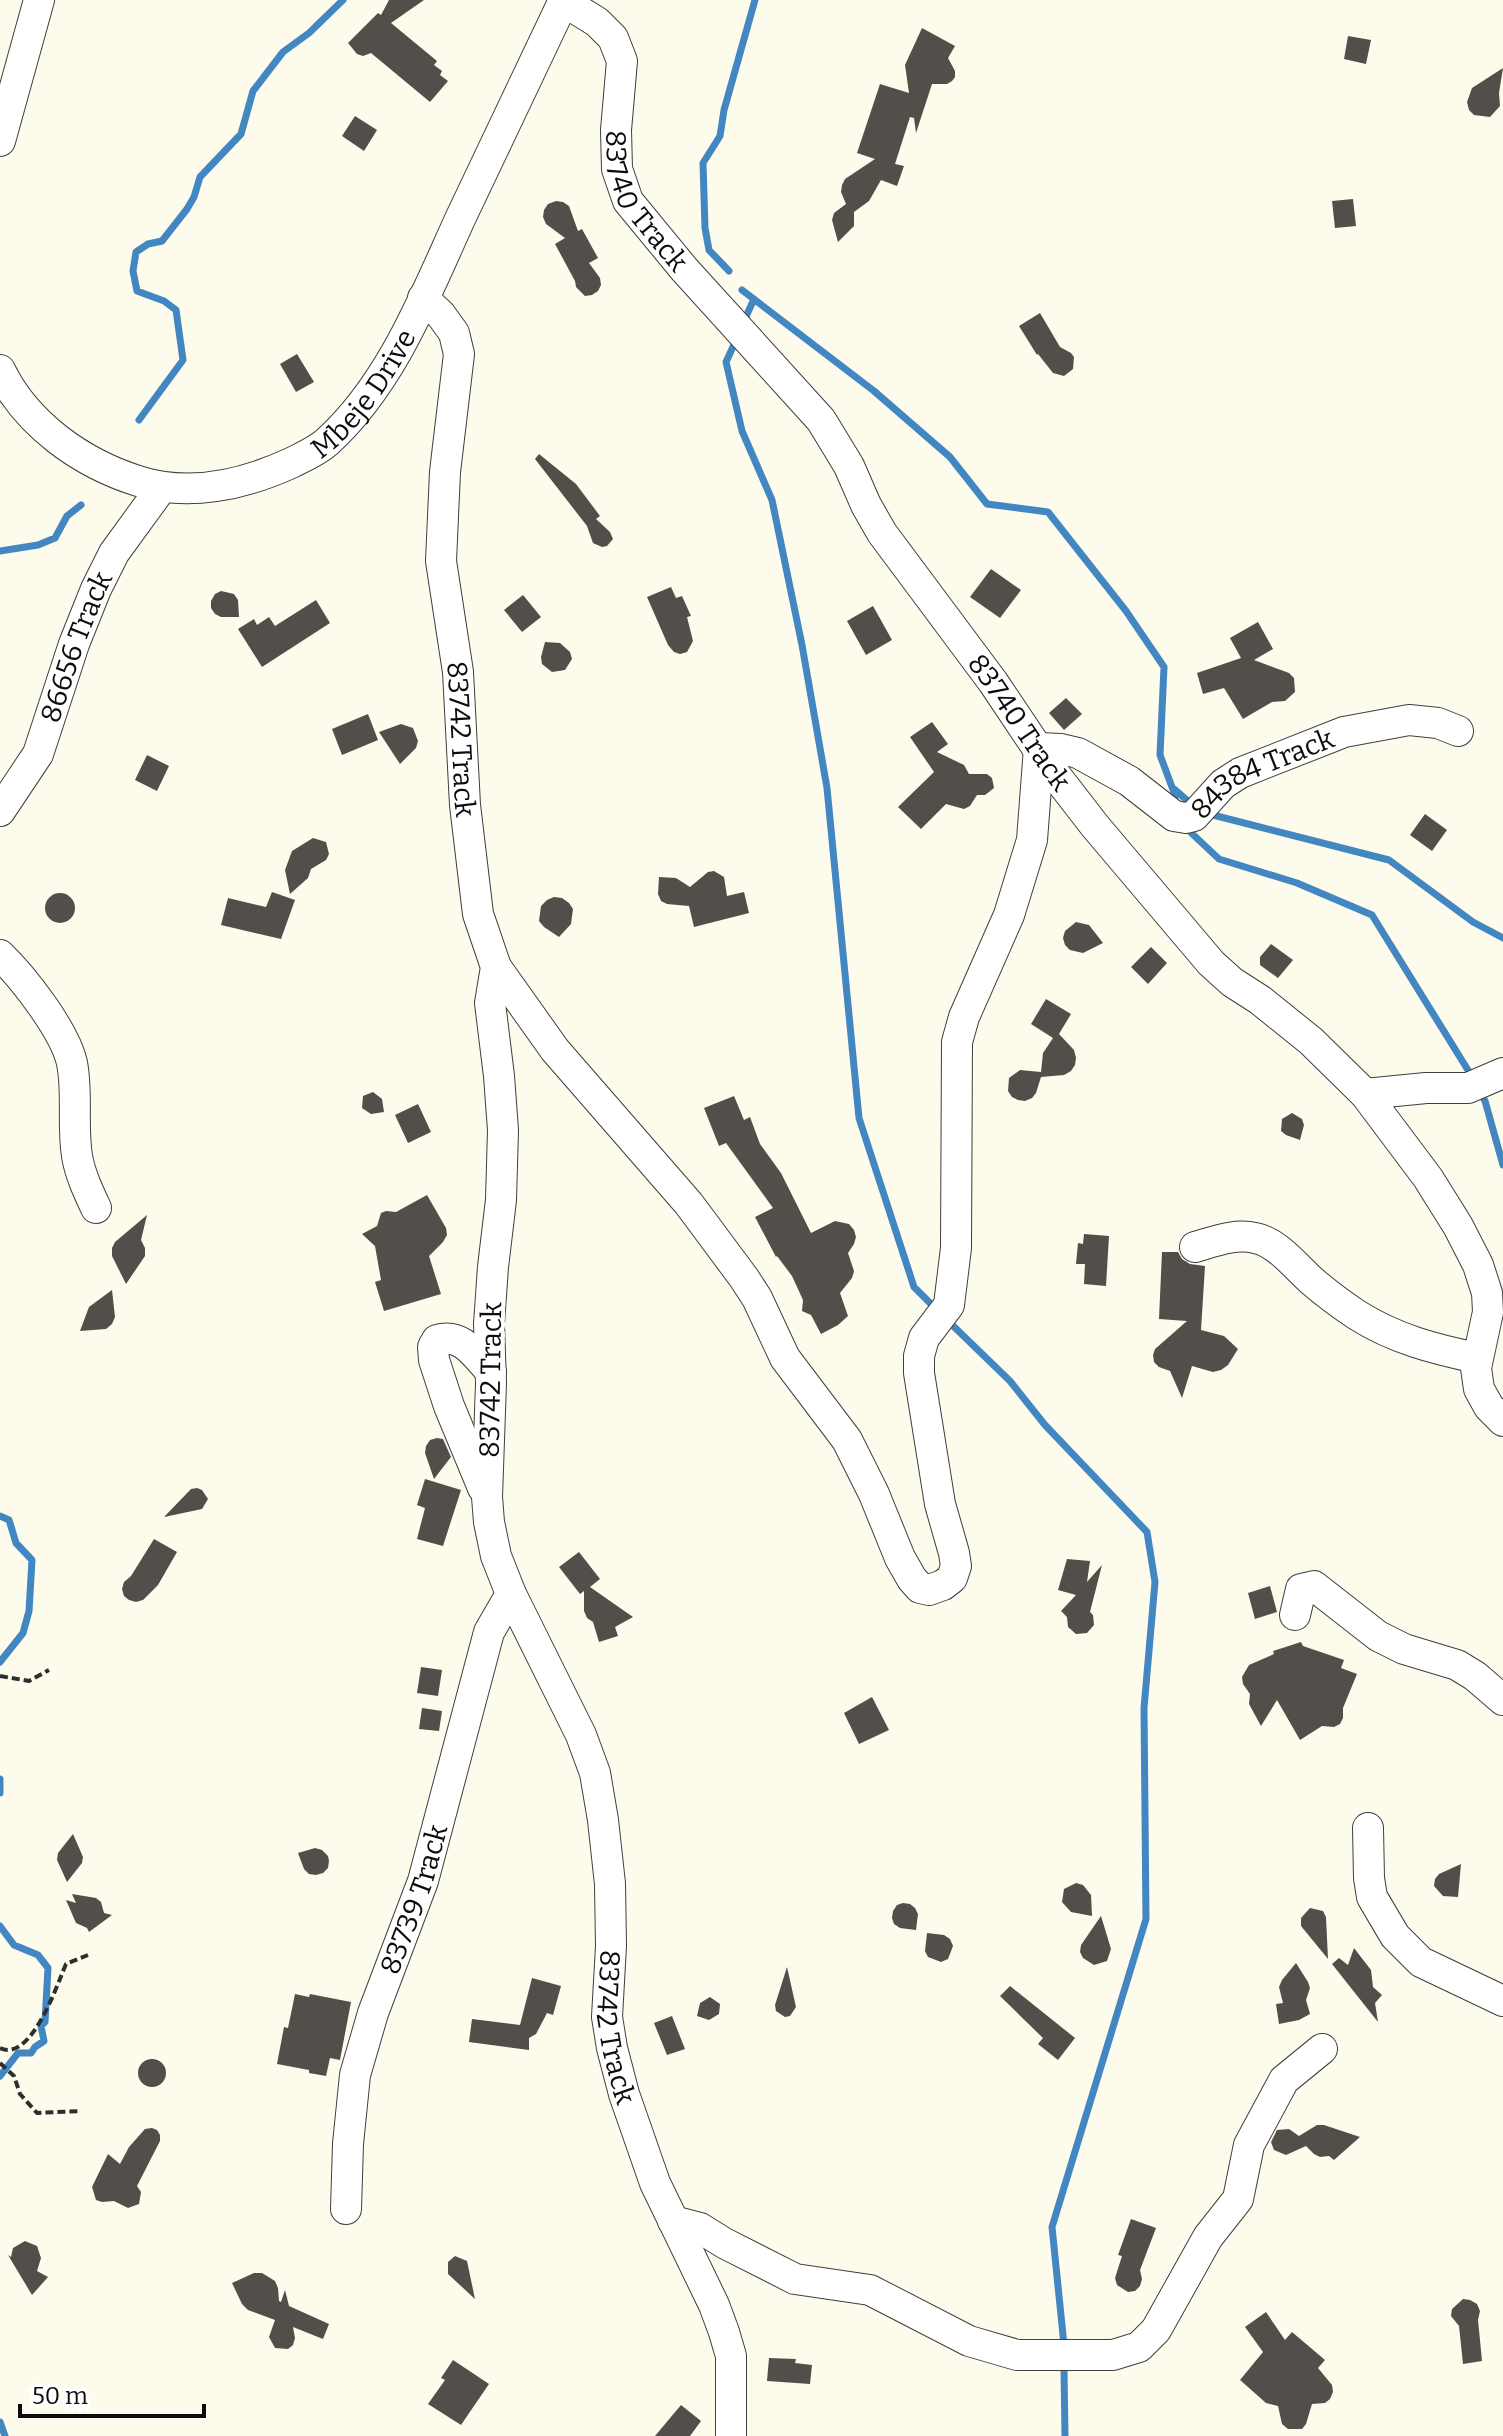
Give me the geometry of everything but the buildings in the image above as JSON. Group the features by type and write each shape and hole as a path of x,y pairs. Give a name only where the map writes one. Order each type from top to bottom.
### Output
{"street":[{"path":"0,141 6,101 39,0"},
{"name":"Mbeje Drive","path":"0,370 9,389 46,430 110,471 162,487 188,489 235,483 277,469 324,445 344,426 388,364 423,298 563,0"},
{"name":"83740 Track","path":"563,0 597,22 613,38 622,61 616,130 617,169 628,201 684,269 821,420 849,466 882,533 1095,826 1211,963 1311,1041 1365,1094 1428,1178 1458,1226 1478,1265 1487,1293 1488,1312 1476,1368 1479,1389 1489,1407 1503,1421"},
{"name":"83742 Track","path":"423,298 454,333 459,354 445,472 441,561 458,672 465,805 478,914 496,967 490,1003 503,1130 501,1200 489,1324 489,1522 496,1556 511,1594 581,1735 595,1773 610,1884 607,2017 612,2048 624,2094 655,2183 714,2305 731,2356 731,2436"},
{"name":"86656 Track","path":"0,811 38,754 74,644 108,565 133,524 162,487"},
{"name":"84384 Track","path":"1039,748 1078,753 1129,781 1174,816 1186,818 1194,816 1223,784 1240,773 1344,732 1409,720 1438,723 1458,731"},
{"path":"496,967 555,1050 689,1204 744,1278 757,1298 785,1358 847,1440 912,1579 920,1588 929,1590 943,1585 952,1578 956,1566 935,1477 919,1356 924,1338 949,1305 956,1248 957,1042 964,1017 1009,915 1032,840 1039,748"},
{"path":"0,955 22,977 66,1045 73,1070 80,1172 96,1208"},
{"path":"1365,1094 1426,1088 1468,1088 1503,1073"},
{"path":"1195,1247 1228,1238 1256,1238 1270,1244 1315,1284 1356,1314 1395,1336 1426,1347 1477,1358"},
{"path":"487,1497 449,1406 434,1360 433,1347 437,1340 455,1338 464,1343 491,1372"},
{"path":"1295,1615 1301,1589 1314,1586 1378,1636 1404,1649 1457,1665 1482,1680 1503,1700"},
{"name":"83739 Track","path":"346,2209 355,2075 373,2013 423,1881 489,1632 511,1594"},
{"path":"1368,1828 1372,1897 1395,1936 1421,1962 1503,2001"},
{"path":"673,2221 700,2228 795,2279 870,2290 969,2341 1017,2355 1113,2355 1139,2347 1156,2330 1208,2237 1238,2199 1249,2145 1284,2080 1322,2049"}],"path":[{"path":"0,1676 29,1681 49,1670"},
{"path":"0,2048 13,2051 22,2044 47,2014 66,1964 88,1955"},
{"path":"0,2063 14,2076 20,2094 37,2113 81,2111"}],"waterway":[{"path":"139,420 183,360 176,310 164,301 137,291 133,271 136,252 148,244 162,241 187,209 200,177 241,134 253,91 283,52 309,33 343,0"},
{"path":"729,271 709,250 705,228 703,163 720,136 724,110 755,0"},
{"path":"742,290 874,391 950,457 987,504 1048,512 1126,611 1164,667 1160,755 1175,795 1174,807"},
{"path":"743,323 754,299"},
{"path":"737,338 726,362 742,431 772,500 827,788 859,1118 914,1287 937,1310"},
{"path":"0,551 38,545 55,538 67,516 81,505"},
{"path":"1174,789 1190,803"},
{"path":"1213,815 1389,860 1473,922 1503,938"},
{"path":"1185,827 1219,859 1297,883 1372,915 1471,1075"},
{"path":"1480,1092 1503,1165"},
{"path":"946,1319 1010,1381 1045,1425 1147,1532 1155,1582 1144,1708 1146,1919 1052,2227 1064,2345"},
{"path":"0,1516 9,1520 16,1543 32,1560 29,1611 23,1633 0,1662"},
{"path":"0,1779 0,1793"},
{"path":"0,1926 14,1945 38,1955 48,1968 45,2022 41,2026 44,2041 31,2053 18,2053 0,2076"},
{"path":"1064,2369 1065,2436"},
{"path":"0,2422 5,2436"}]}
